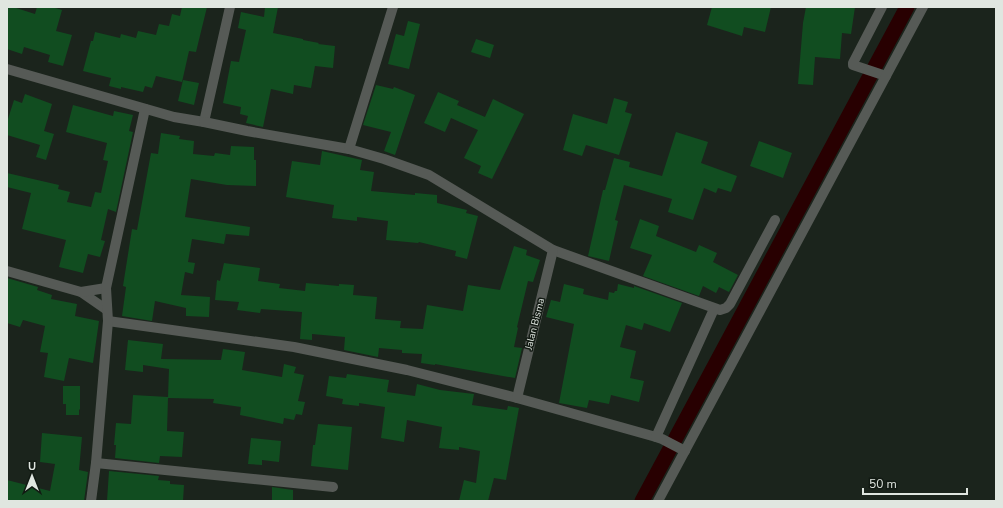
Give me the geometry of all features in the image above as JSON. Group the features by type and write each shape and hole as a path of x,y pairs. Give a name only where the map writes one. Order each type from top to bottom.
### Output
{"street":[{"path":"204,122 230,7"},
{"path":"349,149 393,7"},
{"path":"882,7 853,60 853,65 882,75"},
{"path":"658,501 683,450 882,75 923,7"},
{"path":"7,69 174,117 349,149 384,159 429,175 553,250 714,309 723,310 730,304 775,220"},
{"path":"91,501 96,463 108,321 106,288 145,109"},
{"name":"Jalan Bisma","path":"517,398 553,250"},
{"path":"7,272 81,292 107,310"},
{"path":"81,292 106,288"},
{"path":"659,438 714,309"},
{"path":"108,321 294,347 407,370 517,398 659,438 683,450"},
{"path":"96,463 332,487"}],"building":[{"path":"7,7 13,7 35,14 37,7 52,7 62,10 56,31 72,35 63,66 48,62 50,55 24,47 22,54 7,49"},
{"path":"182,7 207,7 196,52 189,51 182,82 156,76 152,88 145,86 143,92 109,86 111,78 83,71 95,32 120,38 121,34 136,38 138,31 156,35 159,24 169,26 172,14 180,16"},
{"path":"265,7 278,7 273,33 319,43 318,44 335,46 333,68 315,66 311,88 294,85 293,94 271,89 263,127 246,123 248,116 240,114 241,107 223,103 231,61 239,62 246,30 238,28 241,12 264,17"},
{"path":"712,7 771,7 765,32 744,27 742,36 707,25"},
{"path":"806,7 855,7 851,34 842,33 840,59 815,57 813,85 798,84 803,23"},
{"path":"408,21 420,24 409,69 388,64 396,34 404,36"},
{"path":"476,39 494,45 490,58 471,52"},
{"path":"183,80 199,83 194,105 178,101"},
{"path":"376,85 393,89 394,87 415,95 395,155 384,151 391,132 363,125"},
{"path":"438,92 459,101 457,105 485,117 493,99 524,114 492,179 478,173 481,166 464,158 478,130 451,118 445,132 424,123"},
{"path":"25,94 52,104 44,131 54,134 46,160 36,157 40,145 7,135 7,122 14,100 22,103"},
{"path":"614,98 628,102 625,112 632,114 619,155 586,145 582,156 563,150 573,114 607,124"},
{"path":"73,105 113,116 114,111 133,115 129,131 133,132 116,212 108,209 101,240 105,241 100,257 88,254 83,273 59,267 66,240 22,229 31,193 7,187 7,173 59,185 58,189 70,192 67,202 91,207 95,192 101,193 108,161 103,160 107,143 66,132"},
{"path":"676,132 708,142 701,163 737,176 731,192 718,188 716,193 704,188 693,220 668,212 672,199 624,185 615,220 618,221 609,261 588,256 603,190 605,190 614,158 630,162 629,167 662,176"},
{"path":"161,133 180,136 179,139 194,141 193,154 214,156 215,153 230,155 231,146 254,147 254,160 256,160 256,186 227,185 191,179 185,217 250,227 249,236 226,234 224,244 192,239 188,262 195,263 193,274 185,272 181,295 210,297 209,317 186,316 186,308 155,301 152,321 122,316 126,287 123,286 132,229 137,230 151,153 158,154"},
{"path":"759,141 792,153 783,178 750,166"},
{"path":"322,151 362,160 360,170 374,172 371,191 415,195 415,193 437,195 437,203 467,210 466,213 478,216 467,259 455,256 456,251 419,242 386,240 388,221 357,217 357,221 332,218 334,205 286,197 292,161 320,165"},
{"path":"640,219 659,226 656,236 696,252 699,245 717,253 713,262 738,275 729,292 719,287 716,293 703,286 699,296 643,276 652,255 630,248"},
{"path":"514,246 527,250 526,255 540,260 533,282 528,281 517,327 514,347 522,348 515,378 435,364 421,363 422,354 402,353 402,350 379,348 378,357 344,350 345,337 312,334 312,340 300,339 302,312 261,309 260,313 237,310 239,302 215,300 217,280 220,281 224,263 260,268 258,281 280,284 279,288 305,291 306,283 339,286 339,284 354,285 353,295 377,297 375,319 401,321 400,328 423,329 427,305 463,311 468,285 500,290"},
{"path":"7,278 38,287 37,290 52,295 51,299 77,304 75,316 99,321 93,363 69,358 64,381 44,377 48,353 40,352 45,326 23,320 20,327 7,323"},
{"path":"564,284 584,289 583,294 608,300 609,292 614,293 617,291 618,284 634,288 634,286 682,303 670,332 644,323 642,330 626,325 620,347 636,351 630,378 644,381 639,402 611,395 609,404 589,400 587,408 559,403 574,324 546,317 551,300 560,302"},
{"path":"128,340 163,344 161,359 221,360 223,349 245,352 242,370 282,377 284,364 296,367 294,373 304,375 298,401 305,402 302,415 296,414 294,420 284,418 283,424 240,415 241,407 213,403 214,399 168,398 167,431 184,432 182,457 160,456 159,463 115,458 116,445 114,445 116,423 131,424 133,395 168,397 169,369 143,365 143,372 125,370"},
{"path":"347,374 389,380 387,392 415,396 417,384 440,390 474,394 472,405 507,410 508,406 519,408 506,480 494,478 488,501 459,501 464,480 476,483 480,451 459,447 459,450 439,448 442,427 407,420 404,442 381,438 385,407 359,403 359,406 342,404 343,399 326,396 329,376 346,378"},
{"path":"63,386 80,386 79,415 66,415 66,404 63,404"},
{"path":"318,424 352,427 348,470 311,466 313,445 315,445"},
{"path":"42,433 82,437 79,470 88,472 84,501 7,501 7,480 50,491 55,464 40,462"},
{"path":"251,438 281,441 279,462 262,460 262,465 248,464"},
{"path":"109,471 159,476 158,480 170,481 170,484 184,485 183,501 107,501"},
{"path":"272,487 293,490 293,501 272,501"}],"waterway":[{"path":"642,501 907,7"}]}
